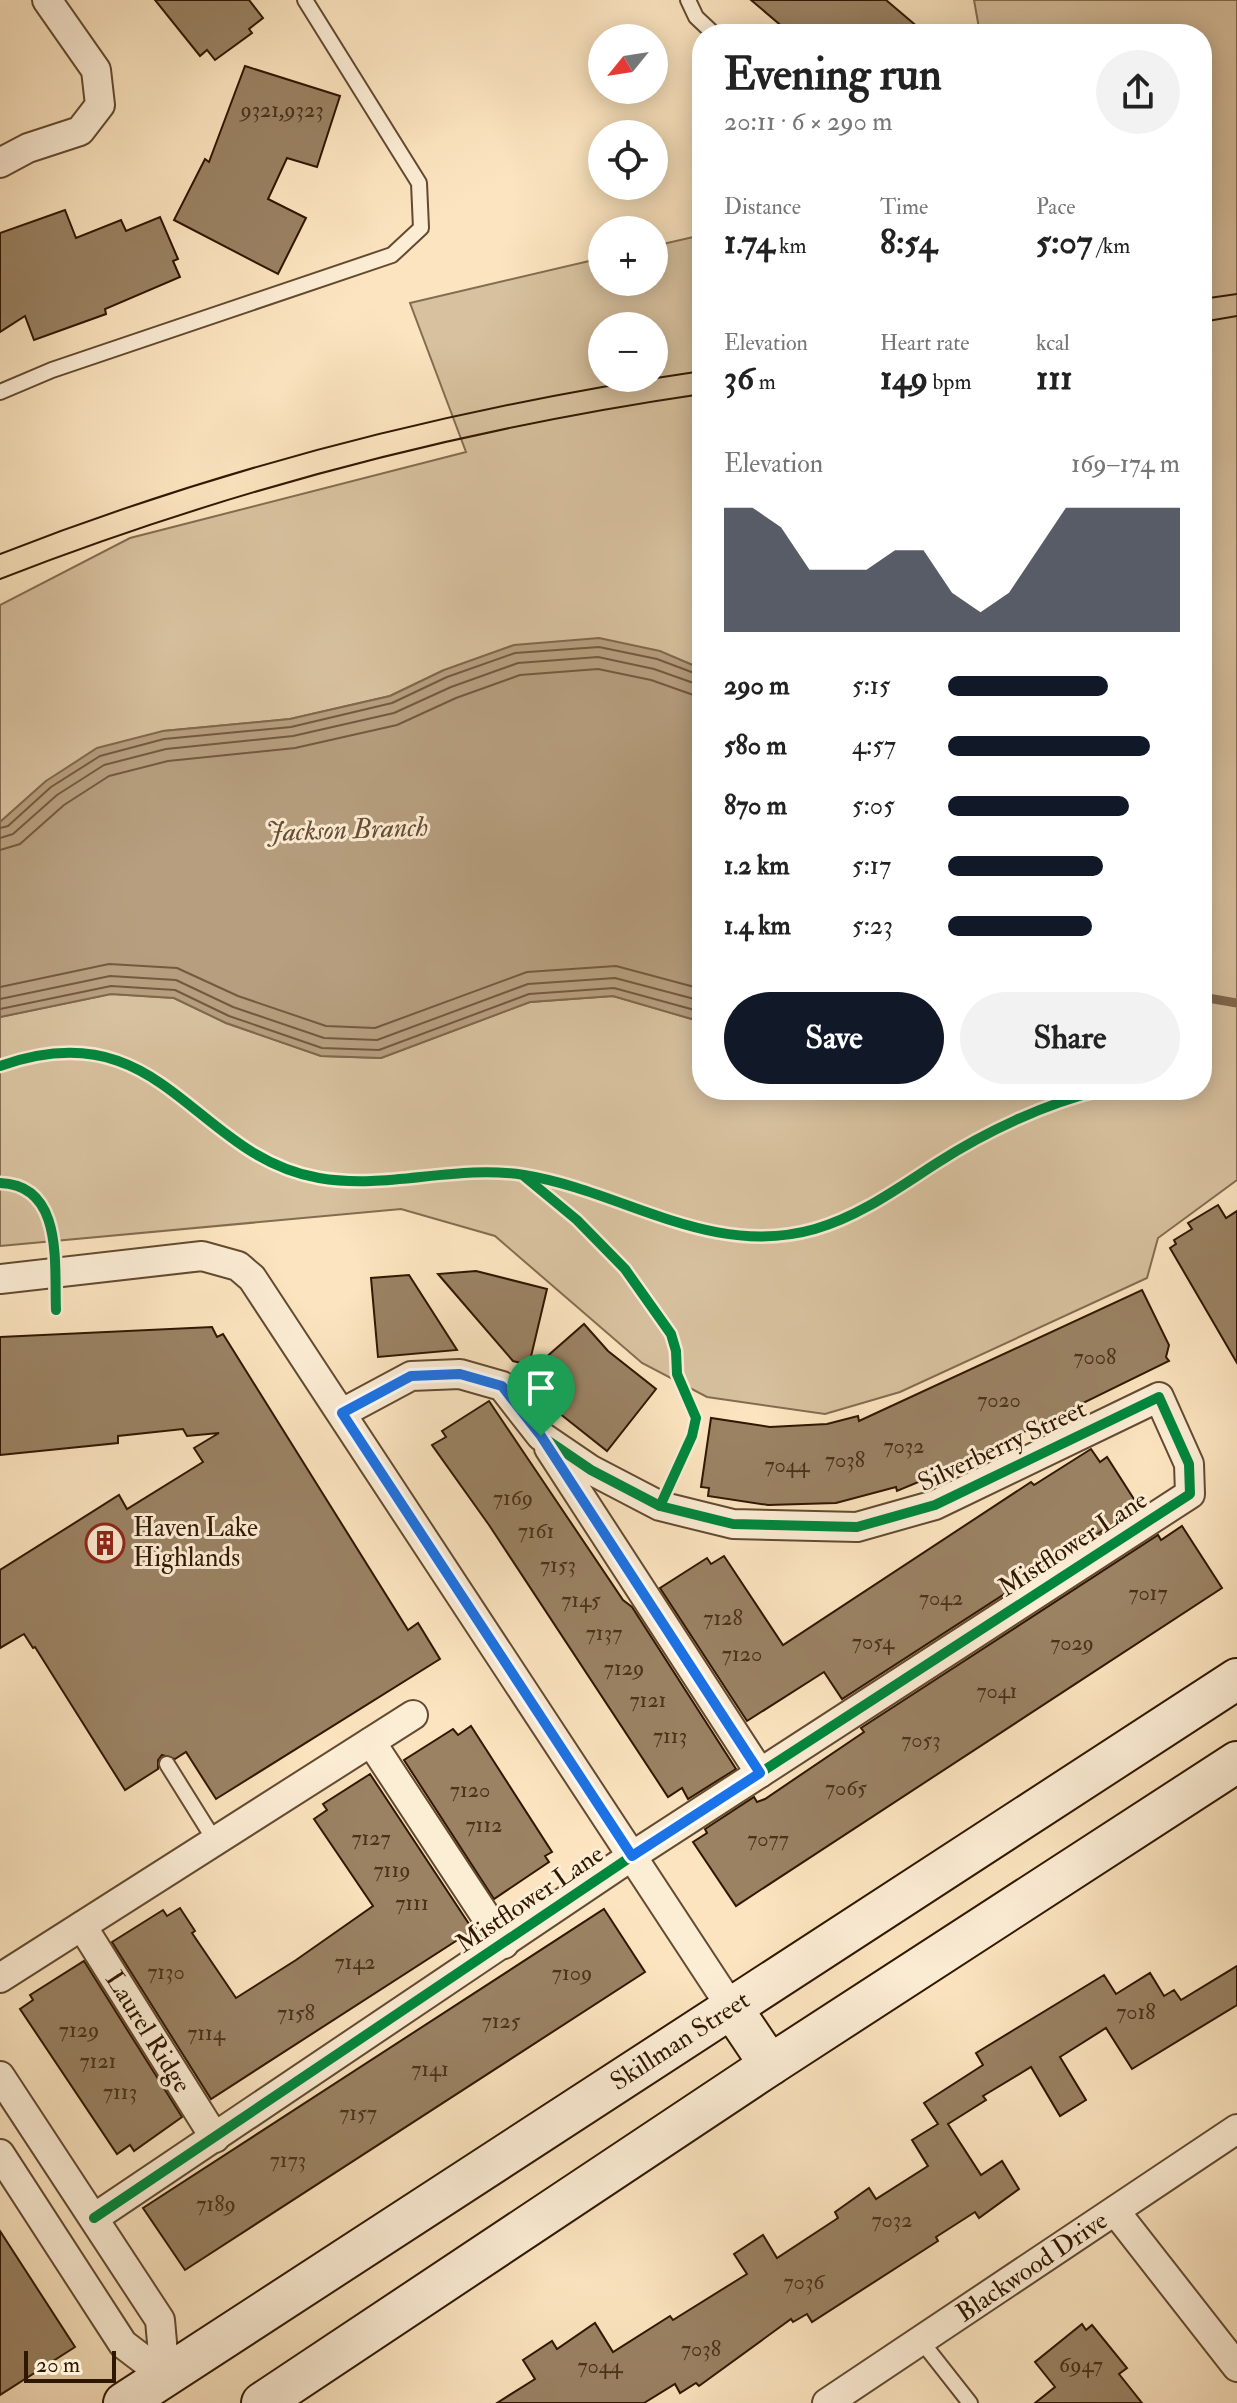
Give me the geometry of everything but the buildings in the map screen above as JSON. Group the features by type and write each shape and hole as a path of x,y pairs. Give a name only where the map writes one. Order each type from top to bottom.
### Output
{"main road":[{"name":"Skillman Street","path":"124,2403 174,2389 731,2007 1237,1679"},
{"path":"262,2403 770,2065 1237,1762"},
{"path":"731,2007 770,2065"}],"street":[{"path":"0,163 28,148 80,131 100,105 96,70 47,0"},
{"path":"0,1279 202,1256 238,1266 252,1278 731,2007"},
{"name":"Silverberry Street","path":"342,1413 411,1376 460,1374 502,1386 541,1436 591,1470 660,1506 733,1524 857,1527 935,1505 1159,1397"},
{"name":"Mistflower Lane","path":"94,2218 632,1856 1190,1494 1189,1464 1159,1397"},
{"path":"541,1436 760,1773"},
{"path":"0,1978 413,1715"},
{"path":"371,1742 504,1944"},
{"name":"Laurel Ridge","path":"82,1926 215,2138"},
{"path":"0,2076 160,2320 174,2389"},
{"name":"Blackwood Drive","path":"827,2403 1237,2129"},
{"path":"0,2154 123,2344 174,2389"},
{"path":"1115,2211 1237,2367"}],"lane":[{"path":"0,392 52,370 392,255 421,228 419,183 305,0"},
{"path":"688,0 696,17 703,24"},
{"path":"167,1764 215,1841"},
{"path":"922,2342 970,2403"}],"shaded area":[{"path":"974,0 1237,0 1237,1180 1158,1238 1147,1278 900,1392 825,1414 707,1397 642,1363 495,1236 401,1209 0,1246 0,1017 111,994 174,998 226,1023 321,1056 381,1058 530,1002 613,996 692,1019 692,1100 1212,1100 1212,24 978,24"},
{"path":"692,237 692,665 660,652 444,670 390,696 290,719 163,731 46,781 0,822 0,605 130,538 466,452 410,303 588,261 588,296 668,296 668,243"}],"water":[{"path":"599,638 660,651 692,665 692,1019 613,996 530,1002 381,1058 321,1056 226,1023 174,998 111,994 0,1017 0,822 46,781 97,748 163,731 290,719 390,696 444,670 514,645"}],"waterway":[{"name":"Jackson Branch","path":"1212,999 1237,1003"}],"tram line":[{"path":"1212,298 1237,294"},
{"path":"1212,320 1237,316"},
{"path":"0,554 171,493 346,443 523,402 692,373"},
{"path":"0,579 171,518 346,467 523,425 692,396"}],"cycle path":[{"path":"0,1066 55,1053 101,1056 139,1070 173,1092 238,1143 276,1164 319,1178 370,1181 498,1172 524,1175 561,1183 703,1229 739,1235 776,1236 815,1229 848,1217 956,1151 996,1130 1068,1100"},
{"path":"525,1177 577,1220 625,1269 671,1334 676,1351 677,1374 696,1418 692,1436 660,1506"},
{"path":"0,1183 21,1187 35,1197 45,1212 54,1250 56,1310"},
{"path":"94,2218 632,1856 1190,1494 1189,1464 1159,1397 935,1505 857,1527 733,1524 660,1506 591,1470 541,1436 502,1386 460,1374 411,1376 342,1413"}],"place":[{"name":"Haven Lake Highlands","path":"105,1543"}],"route":[{"path":"460,1374 502,1386 541,1436 760,1773 632,1856 342,1413 411,1376 460,1374"}]}
